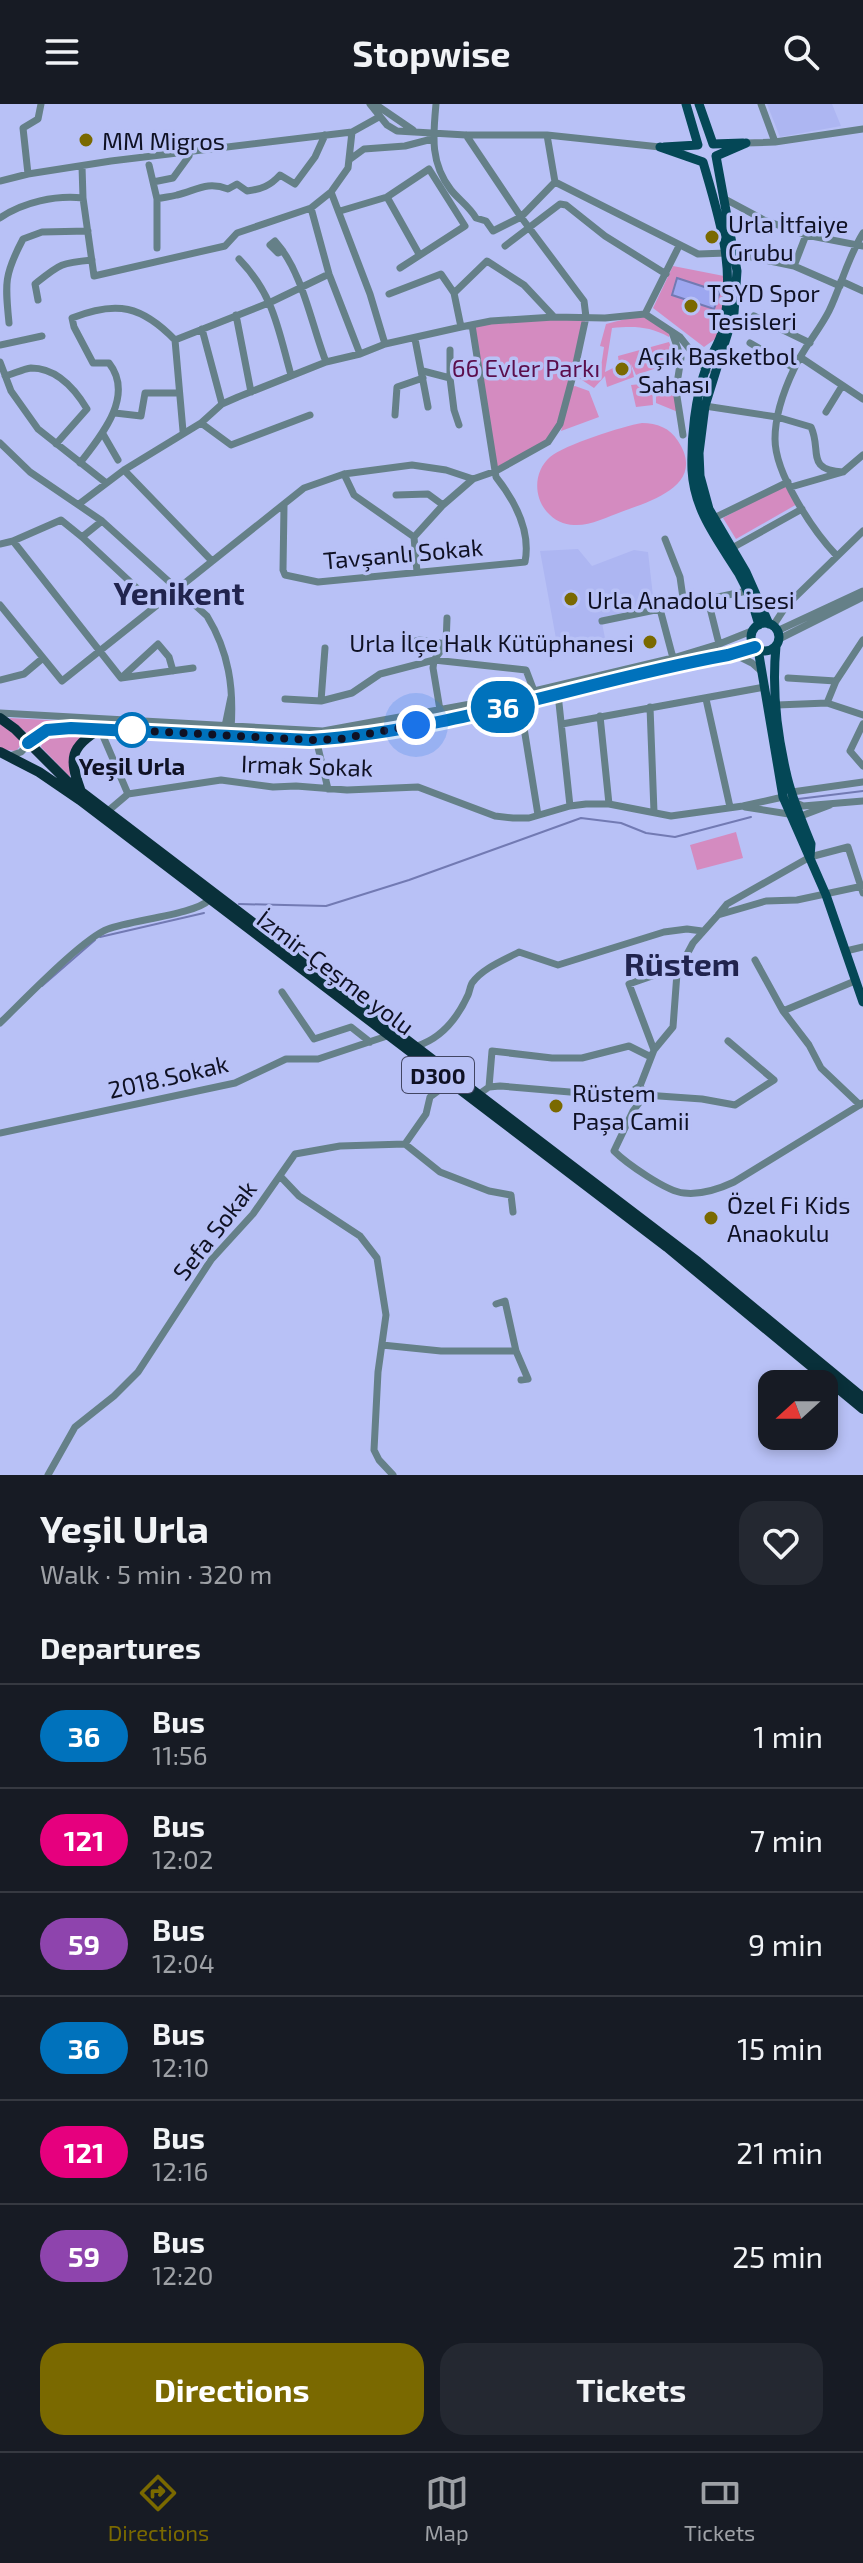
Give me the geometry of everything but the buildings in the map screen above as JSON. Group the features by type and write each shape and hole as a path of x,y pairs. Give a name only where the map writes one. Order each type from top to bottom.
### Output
{"highway":[{"name":"D300","path":"0,716 28,743"},
{"path":"80,791 73,754 87,737 100,729"},
{"name":"İzmir-Çeşme yolu","path":"28,743 80,791 698,1262 863,1398"},
{"name":"İzmir-Çeşme yolu","path":"2,753 39,772 80,800 667,1247 863,1409"}],"main road":[{"path":"686,104 698,145 696,155 703,162 731,253"},
{"path":"699,104 716,156 731,253 734,313 710,372 693,442 692,471 698,505 710,531 770,632 768,651 757,648"},
{"path":"660,147 698,145 706,141 713,144 746,143"},
{"path":"660,147 703,162 746,143"},
{"path":"710,372 699,453 700,476 704,497 732,548 770,632 790,797"},
{"path":"770,632 752,639 757,648 790,797 811,844 810,857 863,1002"}],"street":[{"path":"28,174 23,128 38,119 41,104"},
{"path":"372,104 379,117 397,131 419,132"},
{"path":"372,104 400,123 433,136 547,135 660,147"},
{"path":"436,104 433,136 436,165 454,194 476,218 486,221 493,231 521,217 555,182"},
{"path":"761,104 775,142"},
{"path":"0,181 82,166 352,132 379,117"},
{"path":"746,143 775,142 863,129"},
{"path":"82,166 83,198 94,276 225,246 237,233 311,208 331,192 348,168 352,132"},
{"path":"157,199 178,195 199,185 216,184 228,189 237,184 247,191 254,190 270,186 280,175 295,184 315,157 325,135"},
{"path":"417,572 414,537 443,505 473,479 496,471 548,442 560,424 586,317 584,301 521,217 466,135"},
{"path":"547,135 555,182"},
{"path":"349,160 364,149 405,146 433,136"},
{"path":"153,182 173,178 190,151"},
{"path":"149,165 157,199 157,248"},
{"path":"340,211 387,197 429,169 465,226 400,268"},
{"path":"555,182 698,254 731,253 794,266 863,291"},
{"path":"331,192 370,294 385,344"},
{"path":"387,197 419,254"},
{"path":"0,218 32,203 83,198"},
{"path":"723,198 764,220 806,235 860,245"},
{"path":"505,246 560,204 566,205 605,236 666,274"},
{"path":"311,208 329,274 360,354"},
{"path":"9,323 5,283 23,239 42,232 88,231"},
{"path":"837,556 825,544 802,509 790,484 775,442 777,417 794,368 828,313 863,233"},
{"path":"794,266 806,235"},
{"path":"645,314 679,246"},
{"path":"283,251 326,362"},
{"path":"239,259 256,276 271,302 291,375"},
{"path":"38,300 35,284 63,262 92,260"},
{"path":"454,293 487,261 524,285 554,317"},
{"path":"175,340 271,302 329,274"},
{"path":"389,294 441,274 454,293 461,327"},
{"path":"80,463 115,413 116,373 109,363 93,363 74,327 72,318 86,313 119,308 141,312 157,321 175,340 183,431"},
{"path":"79,504 105,482 183,431 201,423 222,404 326,362 385,344 461,327 554,317 605,318 645,314 671,330 710,372"},
{"path":"236,315 251,392"},
{"path":"754,316 810,343"},
{"path":"472,325 496,471"},
{"path":"202,329 222,404"},
{"path":"671,330 681,358 676,390 683,435"},
{"path":"0,345 42,336"},
{"path":"415,339 428,407"},
{"path":"750,343 794,368"},
{"path":"450,350 450,378 459,425"},
{"path":"693,354 715,358"},
{"path":"800,357 863,399"},
{"path":"0,362 22,411 38,429 105,482"},
{"path":"5,376 31,368 45,372 63,379 82,400 87,409 56,444"},
{"path":"395,415 397,387 423,374 450,378"},
{"path":"826,412 842,386"},
{"path":"115,413 141,416 145,393 178,393"},
{"path":"705,406 777,417 811,427 820,466 843,472"},
{"path":"201,423 231,445 310,415"},
{"path":"103,434 118,460"},
{"path":"0,443 30,472 102,521 207,616 219,635 227,658 232,695 227,736"},
{"path":"714,518 790,484 843,472 863,455"},
{"path":"0,605 62,681 304,488 344,474 412,465 446,470 473,479"},
{"path":"124,470 212,561"},
{"name":"Tavşanlı Sokak","path":"284,506 284,572 318,582 525,562 527,549 521,519 511,496 496,477 496,471"},
{"path":"344,474 354,495 414,537"},
{"path":"396,495 428,494 443,505"},
{"path":"732,548 802,509"},
{"path":"0,544 61,520 155,605"},
{"path":"82,537 102,521"},
{"path":"770,632 786,606 863,531"},
{"path":"665,539 680,577 684,605"},
{"path":"13,541 121,678"},
{"path":"602,621 747,591"},
{"path":"770,632 863,591"},
{"path":"0,716 323,731 534,691 673,658 770,632 863,597"},
{"path":"708,600 719,644"},
{"path":"660,609 673,658"},
{"path":"440,710 433,668 434,660 446,644 447,618"},
{"path":"404,644 420,640 446,644"},
{"path":"827,703 836,681 863,640"},
{"path":"121,678 158,644 169,657 173,671"},
{"path":"321,701 325,648"},
{"path":"2,753 17,754 47,730 100,729 316,739 377,733 757,648"},
{"path":"734,654 763,673"},
{"path":"0,680 24,674 43,658"},
{"path":"285,699 321,701 352,693 380,674 434,660 526,670 534,691"},
{"path":"121,678 193,668"},
{"path":"788,678 836,681"},
{"path":"562,724 765,687"},
{"path":"558,694 570,806"},
{"path":"228,725 228,706 232,695"},
{"path":"706,699 730,807"},
{"path":"520,703 538,815"},
{"path":"777,705 827,703 863,715"},
{"path":"210,724 228,706"},
{"path":"650,707 654,812"},
{"path":"600,716 609,804"},
{"path":"863,724 850,751 863,766"},
{"path":"100,729 128,794 108,811"},
{"path":"316,739 328,789"},
{"name":"Irmak Sokak","path":"128,794 221,780 273,787 328,789 418,787 495,816 529,818 570,806 609,804 671,816 743,806"},
{"path":"743,806 863,782"},
{"path":"790,797 803,806 863,801"},
{"path":"743,806 796,816 832,804"},
{"path":"479,1094 489,1087 617,1096 631,1092 640,1086 653,1053 673,1027 677,973 702,931 727,904 810,857 848,847 862,884 826,895 766,901 718,915"},
{"path":"0,1023 97,935 127,923 194,910 209,900"},
{"path":"417,1046 432,1041 444,1032 472,983 490,968 519,952 558,965 664,932 702,931"},
{"path":"846,951 863,947"},
{"path":"645,1095 633,1111 614,1151 629,1166 681,1193 721,1188 734,1182 861,1104 821,1068 809,1045 783,1011 755,960"},
{"path":"653,1053 629,984 681,966"},
{"path":"783,1011 855,981"},
{"path":"282,992 314,1039 351,1027 370,1042"},
{"name":"2018.Sokak","path":"0,1133 235,1083 286,1059 318,1059 387,1036"},
{"path":"645,1095 735,1105 774,1080 728,1041"},
{"path":"489,1087 492,1051 582,1058 629,1046 653,1053"},
{"path":"449,1083 430,1097 426,1114 405,1144 440,1172 489,1191 511,1195 513,1212"},
{"path":"640,1086 645,1095"},
{"name":"Sefa Sokak","path":"48,1475 75,1427 138,1372 211,1260 253,1214 295,1154 340,1146 405,1144"},
{"path":"280,1176 299,1196 360,1236 377,1258 386,1315 374,1450 393,1475"},
{"path":"496,1304 505,1301 516,1351 528,1379 521,1380"},
{"path":"382,1345 441,1351 516,1351"}],"shaded area":[{"path":"767,104 832,104 841,126 780,137"},
{"path":"677,278 720,292 714,309 672,295"},
{"path":"578,549 592,566 634,550 648,552 654,605 601,618 605,638 557,644 540,551"}],"green space":[{"name":"TSYD Spor Tesisleri","path":"673,266 729,277 722,334 704,347 653,308"},
{"path":"645,314 671,330 669,337 641,328 612,328 605,372 619,365 618,356 669,342 677,361 636,375 631,364 634,377 607,387 605,376 594,388 579,378 587,377 601,367 604,347 600,346 606,324"},
{"name":"66 Evler Parkı","path":"586,317 560,424 548,442 496,471 472,325"},
{"path":"652,383 653,405 636,407 631,385"},
{"path":"656,384 674,386 678,412 656,403"},
{"path":"572,387 589,391 599,417 561,431"},
{"path":"642,423 658,425 671,433 685,456 686,469 672,489 647,502 586,524 563,523 547,512 539,499 537,484 541,469 550,457 594,437"},
{"path":"788,482 799,503 736,539 723,518"},
{"path":"9,718 87,724 51,725 29,735"},
{"path":"0,722 19,739 20,746 16,751 0,749"},
{"path":"57,732 89,732 70,754 70,777 41,747 44,738"},
{"path":"736,832 743,858 697,870 690,845"}],"waterway":[{"path":"798,799 863,791"},
{"path":"239,904 326,906 409,880 581,818 621,823 646,833 675,837 751,817"},
{"path":"100,937 204,913"},
{"path":"42,986 95,940"}],"bus line":[{"name":"36","path":"28,743 47,730 71,728 340,739 469,715 755,647"}],"place":[{"name":"MM Migros","path":"86,140"},
{"name":"Urla İtfaiye Grubu","path":"712,237"},
{"name":"TSYD Spor Tesisleri","path":"691,306"},
{"name":"Açık Basketbol Sahası","path":"622,369"},
{"name":"Urla Anadolu Lisesi","path":"571,599"},
{"name":"Urla İlçe Halk Kütüphanesi","path":"650,642"},
{"name":"Yeşil Urla","path":"132,730"},
{"name":"Rüstem Paşa Camii","path":"556,1106"},
{"name":"Özel Fi Kids Anaokulu","path":"711,1218"}],"district":[{"name":"Yenikent","path":"179,592"},
{"name":"Rüstem","path":"682,963"}],"route":[{"path":"132,730 129,730 310,740 340,739 416,725"}]}
